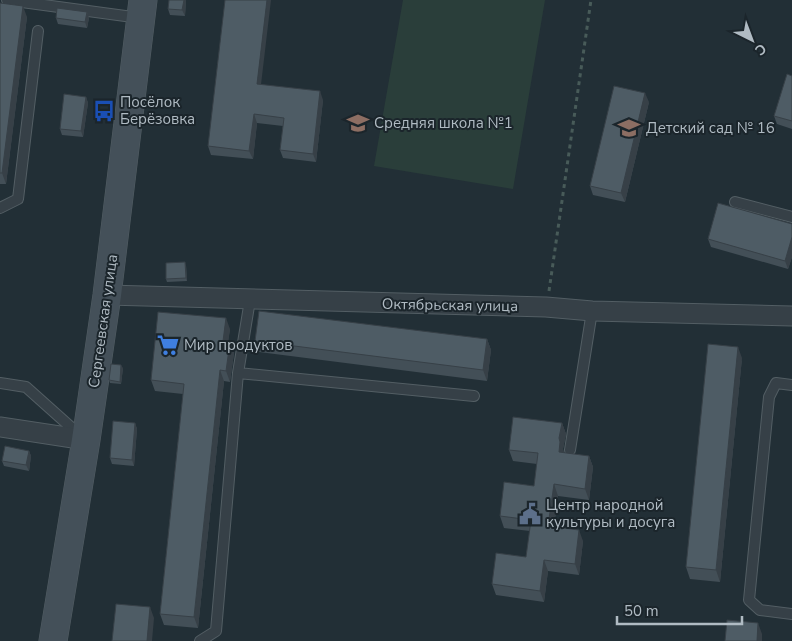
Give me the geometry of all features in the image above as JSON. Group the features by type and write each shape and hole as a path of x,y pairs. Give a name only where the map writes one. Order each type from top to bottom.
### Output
{"main road":[{"name":"Сергеевская улица","path":"53,641 86,440 107,295 142,9"}],"street":[{"name":"Октябрьская улица","path":"107,295 792,316"},
{"path":"0,427 86,440"}],"lane":[{"path":"7,0 142,9"},
{"path":"0,208 18,199 38,31"},
{"path":"735,202 792,217"},
{"path":"200,641 216,631 238,372 250,300"},
{"path":"570,450 592,311"},
{"path":"238,372 474,396"},
{"path":"0,383 26,387 86,440"},
{"path":"792,385 776,383 769,397 749,600 760,610 792,614"}],"path":[{"path":"546,308 591,0"}],"green space":[{"path":"403,0 545,0 513,189 374,166"}],"building":[{"path":"169,0 184,0 182,10 168,9"},
{"path":"225,0 267,0 257,84 320,91 313,154 280,150 284,118 254,114 249,151 208,146"},
{"path":"0,3 23,6 2,173 0,173"},
{"path":"57,8 87,12 85,22 56,18"},
{"path":"787,74 792,76 792,121 774,116"},
{"path":"614,86 645,93 621,193 590,186"},
{"path":"64,94 86,97 81,131 60,129"},
{"path":"718,203 792,224 792,237 785,261 708,239"},
{"path":"185,262 186,278 166,279 166,263"},
{"path":"259,311 487,339 483,370 255,341"},
{"path":"158,312 226,318 223,341 230,342 226,371 220,370 194,617 160,614 184,384 151,380"},
{"path":"708,344 738,347 716,570 686,567"},
{"path":"111,364 121,365 120,382 109,380"},
{"name":"Центр народной культуры и досуга","path":"513,417 562,423 559,452 589,456 585,489 554,484 548,526 579,530 575,564 544,560 540,591 492,584 496,553 526,557 531,520 500,516 504,482 534,486 538,453 509,450"},
{"path":"113,421 135,423 132,460 110,458"},
{"path":"5,446 29,451 26,465 2,461"},
{"path":"116,604 150,607 147,641 112,641"},
{"path":"727,620 758,623 757,641 725,641"}],"place":[{"name":"Посёлок Берёзовка","path":"104,111"},
{"name":"Средняя школа №1","path":"358,123"},
{"name":"Детский сад № 16","path":"629,128"},
{"name":"Мир продуктов","path":"168,345"},
{"name":"Центр народной культуры и досуга","path":"530,514"}]}
